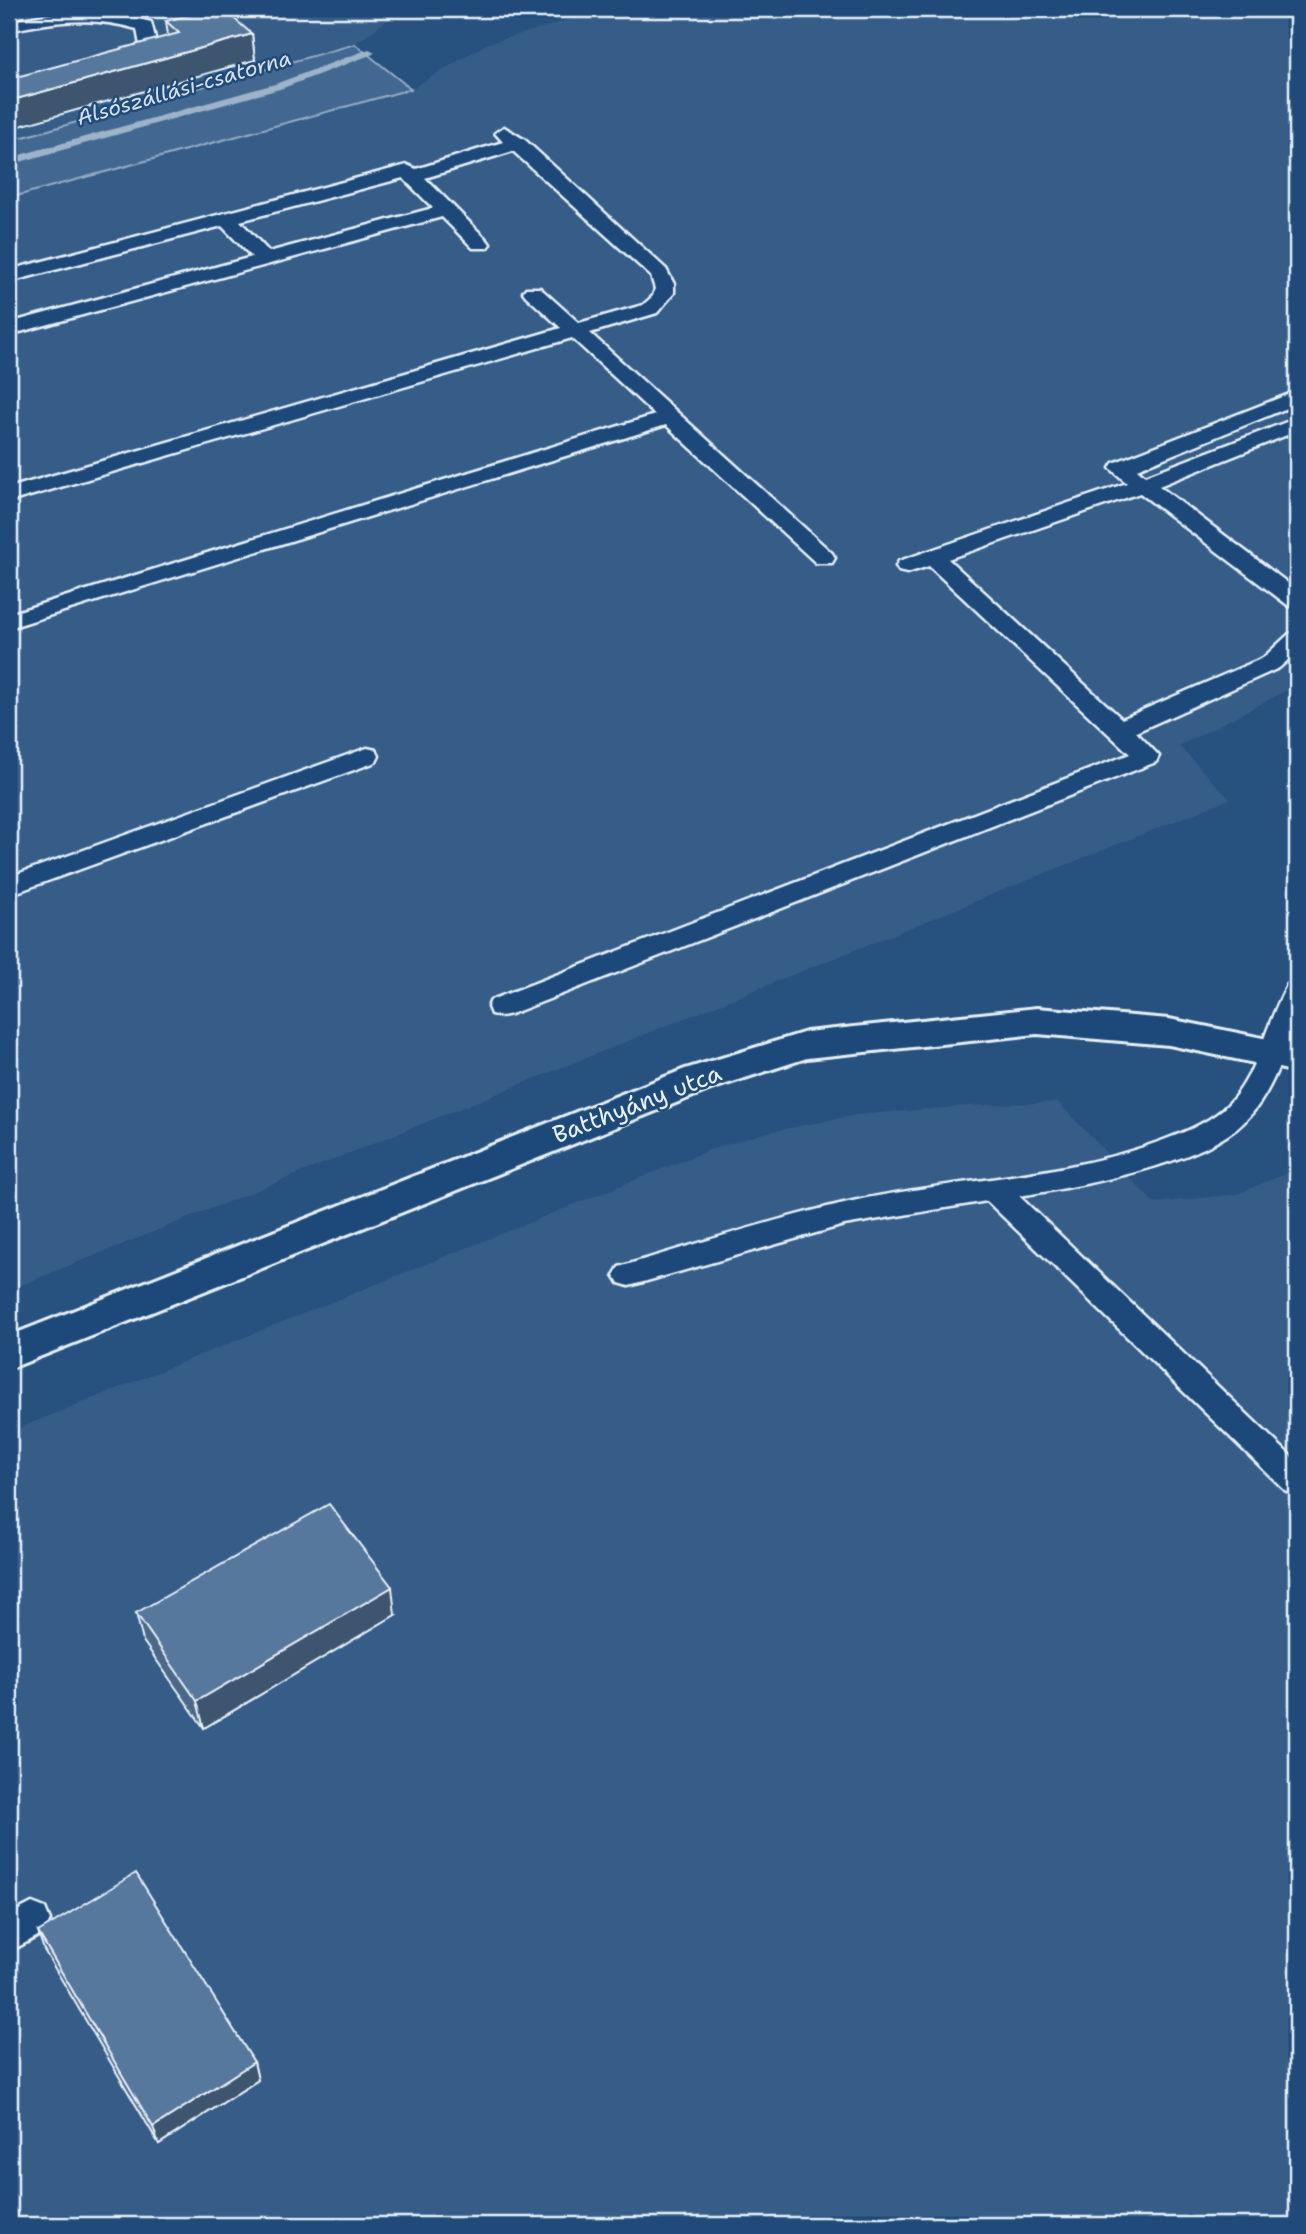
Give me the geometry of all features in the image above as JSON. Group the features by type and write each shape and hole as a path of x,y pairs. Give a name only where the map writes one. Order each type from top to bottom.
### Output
{"main road":[{"name":"Batthyány utca","path":"9,1353 698,1079 806,1045 1037,1021 1169,1032 1283,1056"}],"lane":[{"path":"9,26 40,18 76,15 115,16 145,26 150,54 112,64"},
{"path":"9,495 650,309 665,296 666,285 659,273 511,139 412,176"},
{"path":"9,276 407,171 480,244"},
{"path":"9,329 446,210"},
{"path":"226,218 265,259"},
{"path":"533,292 824,558"},
{"path":"1297,397 1121,468 1297,601"},
{"path":"9,621 670,417"},
{"path":"907,566 1142,485 1297,424"},
{"path":"501,1007 1147,756 933,558"},
{"path":"1119,730 1270,663 1297,639"},
{"path":"9,886 367,756"},
{"path":"629,1275 844,1214 922,1199 995,1191 1123,1165 1166,1152 1204,1135 1235,1115 1253,1093 1283,1056 1286,1008 1297,991"},
{"path":"995,1191 1297,1482"}],"shaded area":[{"path":"9,9 402,9 355,44 9,141"},
{"path":"606,9 1297,9 1297,685 1179,746 1230,799 9,1290 9,198 411,89 486,44"},
{"path":"355,44 411,89 9,198 9,141"},
{"path":"1058,1102 1154,1203 1237,1194 1297,1169 1297,2225 9,2225 9,1432 709,1150 764,1133 856,1115"}],"building":[{"path":"223,9 252,34 9,101 9,79 179,33 166,21"},
{"path":"329,1504 392,1587 197,1701 136,1613"},
{"path":"136,1873 254,2062 153,2127 38,1932"}],"waterway":[{"name":"Alsószállási-csatorna","path":"9,162 279,86 369,52"}]}
